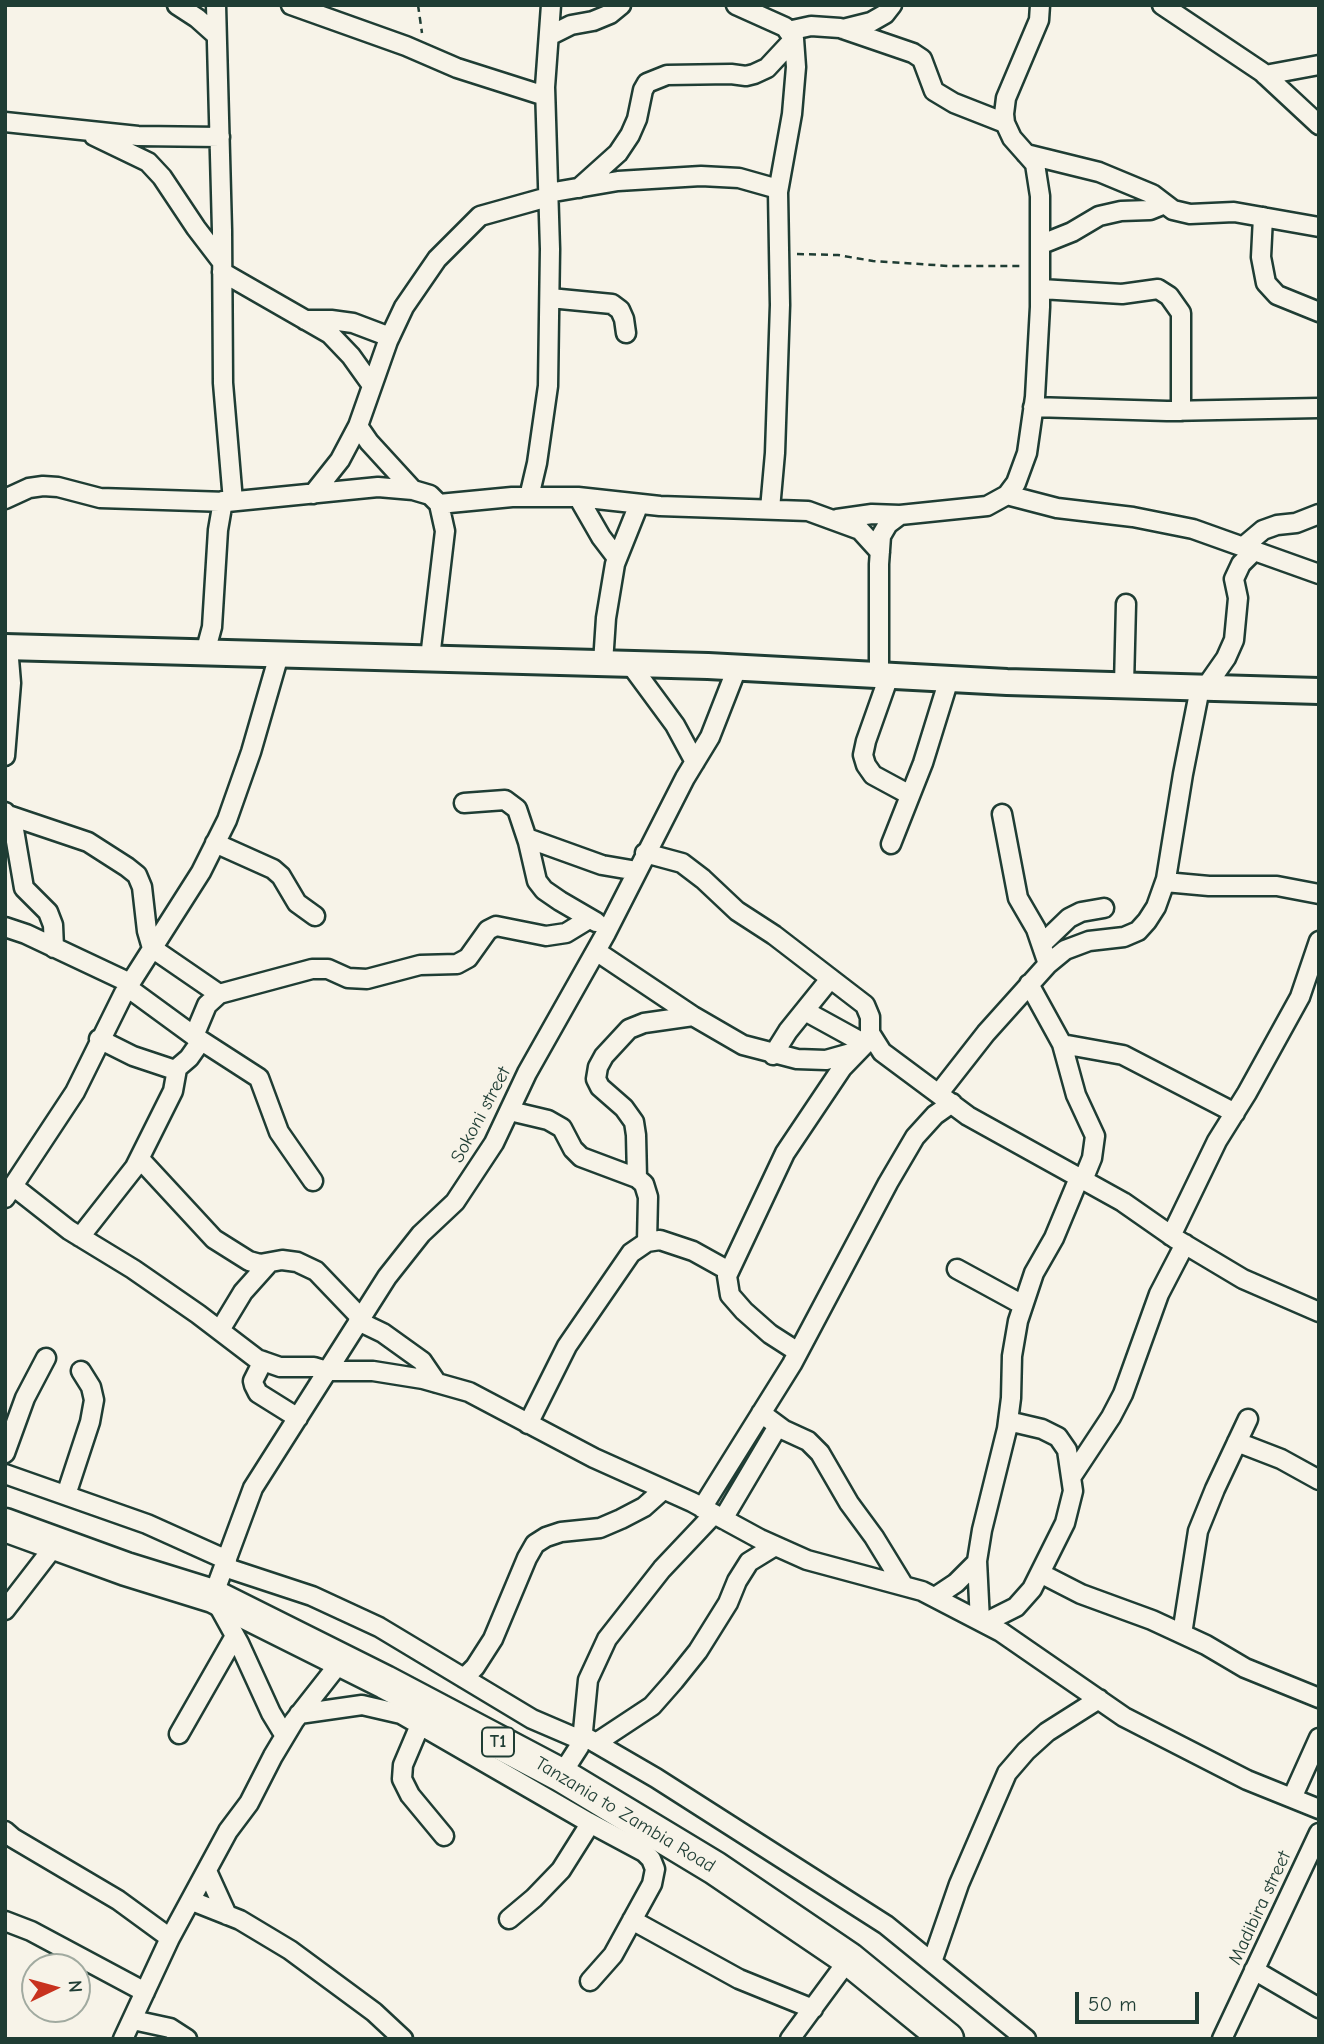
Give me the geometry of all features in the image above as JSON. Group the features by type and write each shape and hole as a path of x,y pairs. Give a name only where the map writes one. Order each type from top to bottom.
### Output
{"highway":[{"name":"Tanzania to Zambia Road","path":"5,1525 56,1544 221,1575 342,1660 561,1775 715,1868 849,1959 947,2039"}],"street":[{"path":"177,5 216,35"},
{"path":"205,653 212,626 218,530 228,501 223,383 216,5"},
{"path":"291,5 457,68 545,96"},
{"path":"529,497 537,463 548,386 550,298 545,96 551,5"},
{"path":"548,36 571,25 610,14 621,5"},
{"path":"736,5 785,27 791,35 796,67 792,114 778,189 780,255 775,453 770,509"},
{"path":"843,29 870,22 885,14 892,5"},
{"path":"836,519 987,506 1007,495 1016,483 1027,453 1033,407 1042,244 1040,196 1035,164 1012,138 1005,123 1006,98 1039,20 1040,5"},
{"path":"1162,5 1265,75 1319,125"},
{"path":"579,188 618,153 630,135 647,83 667,75 754,74 766,68 791,35 811,26 843,29 913,53 922,59 934,91 954,103 1005,123"},
{"path":"1265,75 1319,65"},
{"path":"5,122 138,136 220,137"},
{"path":"85,131 148,162 162,177 222,267 330,334 372,384"},
{"path":"1026,154 1099,172 1152,194 1173,210 1190,214 1234,212 1319,227"},
{"path":"313,494 340,460 358,426 390,337 404,307 438,259 480,216 548,195 618,181 701,176 739,178 778,189"},
{"path":"1042,244 1072,232 1099,216 1121,211 1150,210 1165,204"},
{"path":"1263,217 1261,257 1266,283 1277,295 1319,312"},
{"path":"1041,289 1122,293 1158,289 1169,296 1181,313 1181,411"},
{"path":"550,298 612,304 621,310 626,333"},
{"path":"305,320 353,323 390,337"},
{"path":"1033,407 1181,411 1319,408"},
{"path":"358,426 413,490"},
{"path":"5,499 29,488 43,486 58,487 100,498 228,501 378,487 413,490 430,495 439,504 445,531 430,658"},
{"path":"1007,495 1057,508 1133,517 1193,529 1319,574"},
{"path":"439,504 529,497 578,497 639,504 808,511 860,530 880,552"},
{"path":"578,497 601,537 617,558"},
{"path":"603,663 606,618 617,558 639,504"},
{"path":"900,515 888,524 881,536 884,676 877,716 863,755 873,775 910,795"},
{"path":"713,1514 761,1413 798,1352 888,1183 915,1137 935,1115 986,1033 1048,964 1065,950 1090,941 1124,937 1138,931 1147,922 1165,882 1188,741 1203,688 1226,658 1234,640 1238,598 1234,579 1249,548 1263,530 1318,516"},
{"path":"1124,685 1126,604"},
{"path":"5,755 11,683 7,647 603,663 948,679 1319,691"},
{"path":"279,655 251,752 227,820 201,872 129,985 75,1092 9,1192 133,1269 263,1362 280,1367 314,1367 327,1371 373,1371 437,1382 469,1392 594,1458 807,1560 922,1591 935,1597 982,1622 1048,1663 1124,1717 1247,1780 1319,1808"},
{"path":"630,664 675,725 695,762"},
{"name":"Sokoni street","path":"221,1575 253,1488 359,1319 387,1277 421,1234 455,1202 494,1143 527,1073 608,929 645,853 710,737 737,668"},
{"path":"891,844 948,679"},
{"path":"464,803 505,800 517,809 537,881 544,890 560,901 608,929"},
{"path":"6,813 13,824 24,888 48,912 53,925 54,948"},
{"path":"6,813 88,842 137,875 142,887 147,931 152,948 219,994"},
{"path":"1002,814 1018,898 1042,944 1048,964"},
{"path":"527,838 602,865 636,871"},
{"path":"215,844 273,869 281,876 297,903 315,916"},
{"path":"645,853 682,863 737,911 774,935 865,1005 870,1017 865,1044 842,1068 785,1153 729,1271 727,1286 730,1295 770,1334 798,1352"},
{"path":"1165,882 1209,886 1278,886 1319,894"},
{"path":"1042,944 1069,918 1081,912 1104,908"},
{"path":"80,1237 140,1159 173,1091 177,1069 189,1058 207,1005 219,994 312,969 328,969 358,980 420,965 457,964 468,958 488,930 496,926 546,936 566,933 589,919"},
{"path":"5,927 129,985 197,1038 259,1078 279,1132 313,1181"},
{"path":"1072,1476 1123,1394 1217,1141 1300,998 1318,947"},
{"path":"596,951 693,1016 743,1045 773,1055 826,1060 865,1044"},
{"path":"773,1055 788,1031 830,979"},
{"path":"982,1622 977,1562 1008,1420 1014,1339 1034,1273 1054,1238 1091,1158 1095,1136 1076,1095 1062,1044 1029,984"},
{"path":"805,1011 882,1052 968,1116 1123,1202 1178,1240 1243,1279 1319,1312"},
{"path":"637,1178 634,1122 624,1108 600,1087 596,1079 598,1067 604,1056 629,1029 644,1023 693,1016"},
{"path":"99,1040 168,1069 177,1069"},
{"path":"1062,1044 1123,1055 1235,1113"},
{"path":"510,1111 548,1120 562,1128 573,1149 581,1157 637,1178 644,1184 648,1197 647,1242"},
{"path":"140,1159 214,1239 249,1261 260,1264 282,1260 297,1262 316,1271 359,1319 415,1355 437,1382"},
{"path":"528,1424 567,1346 631,1253 647,1242 660,1240 693,1251 729,1271"},
{"path":"220,1330 243,1292 269,1263"},
{"path":"957,1269 1023,1305"},
{"path":"5,1453 25,1398 46,1357"},
{"path":"263,1362 253,1381 258,1393 298,1418"},
{"path":"66,1496 86,1435 94,1400 91,1387 81,1371"},
{"path":"761,1413 778,1426 807,1441 820,1453 904,1587"},
{"path":"1182,1634 1198,1531 1248,1419"},
{"path":"982,1622 1016,1606 1032,1589 1065,1523 1073,1491 1067,1450 1058,1437 1042,1429 1008,1420"},
{"path":"586,1740 588,1680 607,1639 662,1569 713,1514 778,1426"},
{"path":"1237,1442 1281,1459 1319,1480"},
{"path":"5,1475 147,1524 221,1575 312,1596 379,1627 532,1719 586,1740 656,1778 886,1925 1026,2039"},
{"path":"464,1678 475,1667 493,1639 527,1558 536,1544 546,1536 561,1532 600,1528 645,1507 663,1490"},
{"path":"5,1610 56,1544"},
{"path":"561,1775 586,1740 652,1706 698,1651 749,1562 775,1545"},
{"path":"935,1597 956,1583 977,1562"},
{"path":"1040,1573 1081,1594 1152,1620 1245,1668 1319,1698"},
{"path":"221,1575 235,1636 271,1713 285,1736"},
{"path":"179,1734 235,1636"},
{"path":"123,2039 170,1938 228,1831 249,1803 299,1714 342,1660"},
{"path":"932,1962 959,1884 1007,1773 1047,1732 1099,1699"},
{"path":"299,1714 362,1705 401,1713 590,1824 632,1844 651,1859 655,1869 652,1884 613,1955 590,1981"},
{"path":"420,1725 403,1765 402,1779 410,1796 444,1836"},
{"path":"1292,1798 1319,1738"},
{"path":"509,1919 561,1871 590,1824"},
{"path":"5,1831 118,1900 170,1938"},
{"name":"Madibira street","path":"1222,2039 1319,1833"},
{"path":"208,1871 227,1914"},
{"path":"192,1901 227,1914 290,1950 374,2012 403,2039"},
{"path":"632,1920 739,1979 813,2009"},
{"path":"5,1921 31,1931 145,1992"},
{"path":"790,2039 849,1959"},
{"path":"1254,1970 1319,2008"},
{"path":"133,2020 170,2028 187,2039"}],"path":[{"path":"418,5 423,54"},
{"path":"780,255 838,255 873,261 949,266 1041,266"}]}
